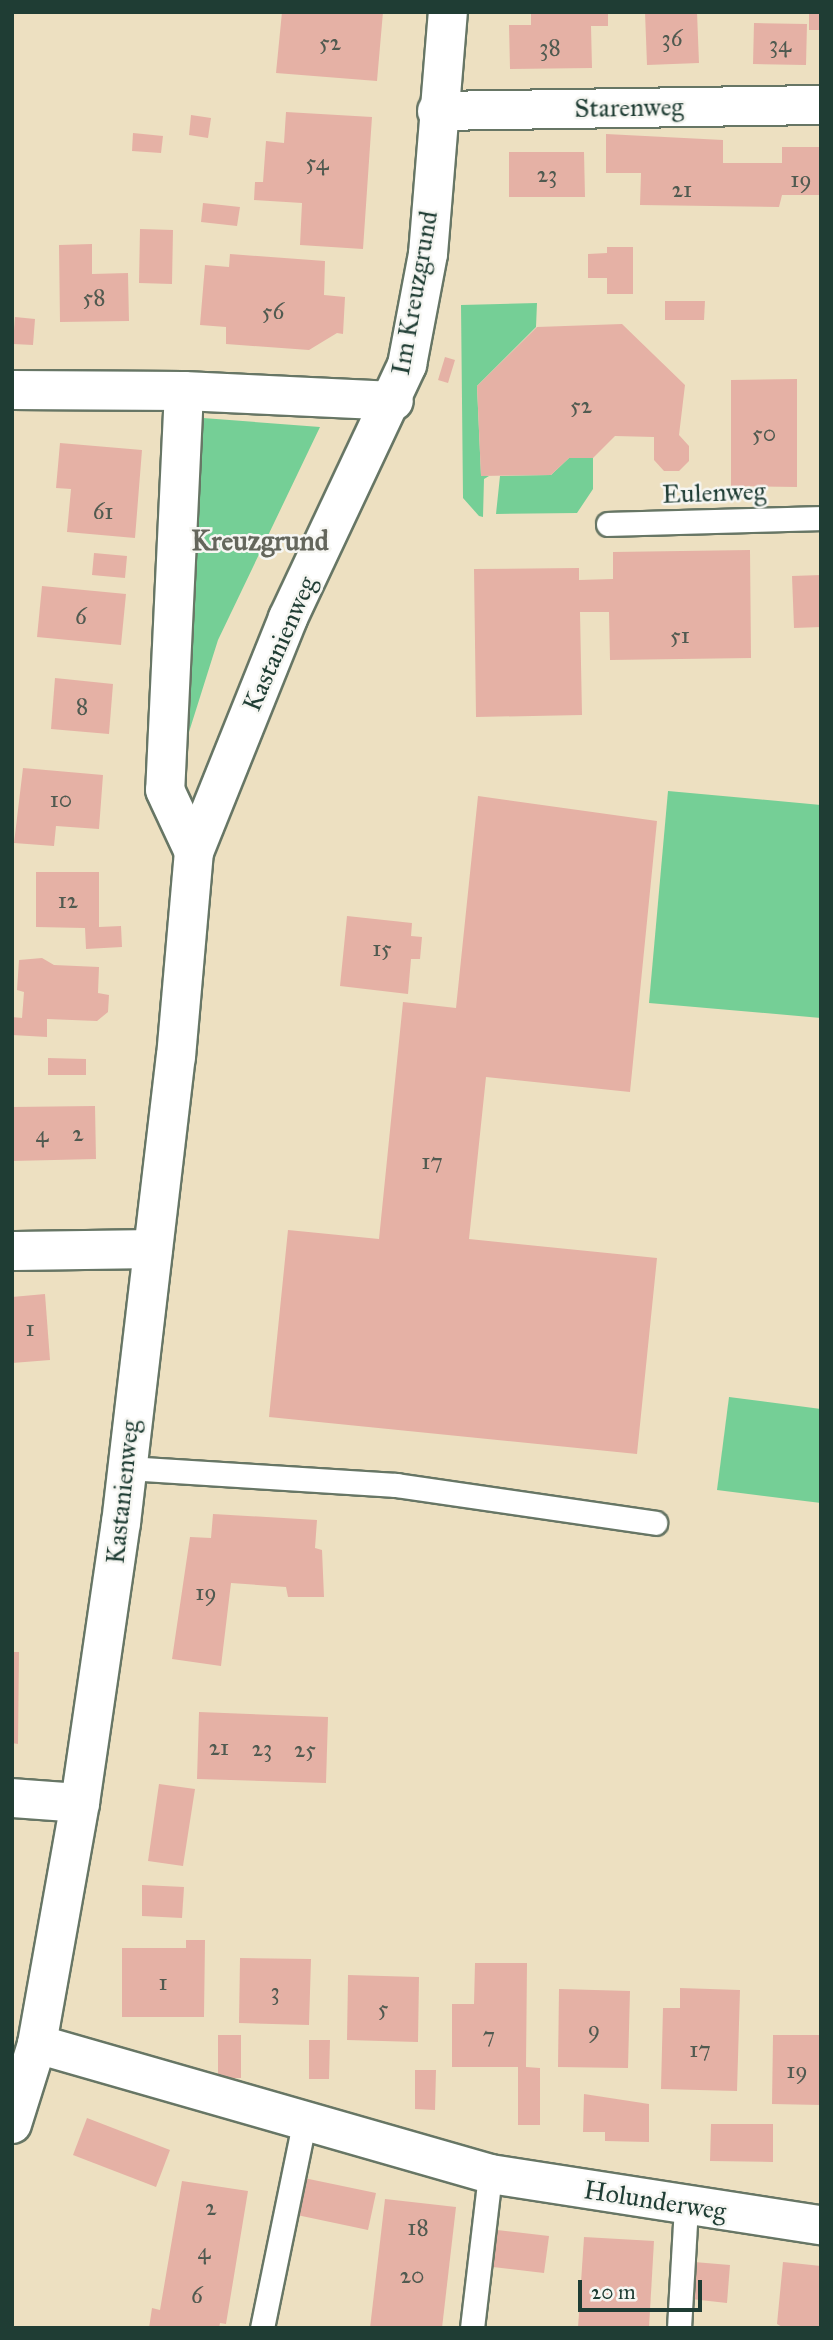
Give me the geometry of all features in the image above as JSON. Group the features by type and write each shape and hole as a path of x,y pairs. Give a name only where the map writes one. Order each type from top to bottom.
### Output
{"street":[{"name":"Im Kreuzgrund","path":"12,390 184,391 394,401 407,365 428,254 437,111 448,12"},
{"name":"Starenweg","path":"437,111 821,105"},
{"path":"184,391 165,790 194,852"},
{"name":"Kastanienweg","path":"12,2124 37,2044 80,1803 127,1468 153,1249 194,852 288,618 394,401"},
{"path":"12,1251 153,1249"},
{"path":"12,1798 80,1803"},
{"name":"Holunderweg","path":"37,2044 304,2123 489,2174 685,2207 821,2225"}],"lane":[{"name":"Eulenweg","path":"608,524 821,518"},
{"path":"127,1468 396,1485 655,1523"},
{"path":"262,2328 304,2123"},
{"path":"472,2328 489,2174"},
{"path":"679,2328 685,2207"}],"green space":[{"path":"537,303 536,327 477,386 481,475 489,476 484,479 483,517 479,516 463,498 461,305"},
{"path":"203,418 320,427 218,640 189,732"},
{"path":"569,458 593,458 593,489 577,513 496,514 500,476 551,475"},
{"path":"668,791 821,805 821,1018 649,1003"},
{"path":"729,1397 821,1409 821,1503 717,1490"}],"building":[{"path":"282,12 383,12 377,81 276,73"},
{"path":"531,12 608,12 608,26 591,26 592,68 510,69 509,25 531,25"},
{"path":"645,12 697,12 699,63 647,65"},
{"path":"809,12 821,12 821,30 809,30"},
{"path":"754,23 807,24 806,65 753,64"},
{"path":"286,112 372,117 363,249 300,245 302,203 254,200 255,182 263,182 266,141 284,143"},
{"path":"191,115 211,118 208,138 189,135"},
{"path":"133,133 163,136 161,153 132,151"},
{"path":"606,134 723,140 723,163 782,163 782,147 821,147 821,195 782,195 779,207 640,205 641,173 606,173"},
{"path":"509,152 584,152 585,197 509,197"},
{"path":"203,203 240,207 237,226 201,222"},
{"path":"140,229 173,230 172,284 139,283"},
{"path":"92,244 92,274 128,273 129,321 60,322 59,245"},
{"path":"607,247 633,247 633,294 607,294 607,278 588,278 588,254 607,253"},
{"path":"230,254 325,261 324,295 345,297 343,334 337,333 309,350 226,344 226,327 200,325 205,265 229,267"},
{"path":"665,301 705,301 704,320 665,320"},
{"path":"15,317 35,319 33,345 13,344"},
{"path":"622,324 685,385 679,435 689,446 689,461 679,471 664,471 654,460 654,437 615,436 593,458 569,458 551,475 481,476 477,386 537,327"},
{"path":"445,357 455,360 448,383 438,380"},
{"path":"797,379 797,487 731,486 731,380"},
{"path":"60,443 142,450 135,538 67,532 71,489 56,488"},
{"path":"750,550 751,658 610,660 609,612 580,612 582,715 476,717 474,569 579,568 579,580 613,579 613,552"},
{"path":"94,553 127,556 125,578 92,575"},
{"path":"821,575 821,627 794,628 792,576"},
{"path":"42,586 126,594 121,645 37,637"},
{"path":"55,678 113,684 109,734 51,729"},
{"path":"23,768 103,775 99,829 56,826 54,846 14,843"},
{"path":"478,796 657,821 630,1092 486,1077 469,1239 657,1258 637,1454 269,1417 288,1230 379,1239 403,1002 456,1008"},
{"path":"36,872 99,872 99,927 121,926 122,947 86,949 85,928 36,927"},
{"path":"347,916 412,923 411,936 422,937 420,959 411,959 408,994 340,986"},
{"path":"42,958 54,965 99,967 98,993 109,995 108,1012 97,1021 47,1019 47,1037 12,1035 12,1017 22,1018 24,992 17,990 19,960"},
{"path":"48,1058 86,1059 86,1075 48,1075"},
{"path":"95,1106 96,1159 12,1161 12,1107"},
{"path":"45,1294 50,1360 12,1363 12,1297"},
{"path":"213,1514 317,1520 315,1548 322,1550 324,1597 288,1597 286,1587 231,1583 221,1666 172,1659 190,1537 211,1538"},
{"path":"12,1652 19,1652 18,1744 12,1743"},
{"path":"199,1712 328,1717 326,1783 197,1779"},
{"path":"159,1784 195,1789 183,1866 148,1861"},
{"path":"142,1885 184,1887 182,1918 142,1916"},
{"path":"186,1940 205,1940 204,2017 122,2017 122,1948 186,1948"},
{"path":"240,1958 311,1959 309,2025 239,2023"},
{"path":"475,1963 527,1963 526,2067 540,2068 540,2125 518,2125 518,2067 452,2067 452,2004 474,2004"},
{"path":"348,1975 419,1977 418,2042 347,2040"},
{"path":"680,1988 740,1990 737,2091 661,2089 663,2008 680,2008"},
{"path":"559,1989 630,1991 628,2068 558,2067"},
{"path":"218,2035 241,2035 241,2078 218,2078"},
{"path":"773,2035 821,2035 821,2105 772,2104"},
{"path":"309,2040 330,2040 329,2079 309,2079"},
{"path":"415,2070 436,2070 435,2110 415,2109"},
{"path":"584,2094 649,2104 649,2142 605,2141 605,2132 583,2132"},
{"path":"87,2118 170,2150 156,2187 73,2155"},
{"path":"711,2124 773,2124 773,2162 710,2161"},
{"path":"304,2178 376,2193 368,2230 297,2215"},
{"path":"182,2181 248,2191 226,2324 220,2323 219,2328 149,2328 152,2308 160,2310"},
{"path":"385,2199 456,2207 442,2328 370,2328"},
{"path":"497,2230 549,2236 544,2273 493,2267"},
{"path":"584,2237 654,2241 649,2328 578,2328"},
{"path":"694,2262 730,2265 727,2303 691,2299"},
{"path":"783,2262 821,2266 821,2328 784,2328 777,2324"}],"district":[{"name":"Kreuzgrund","path":"260,541"}]}
